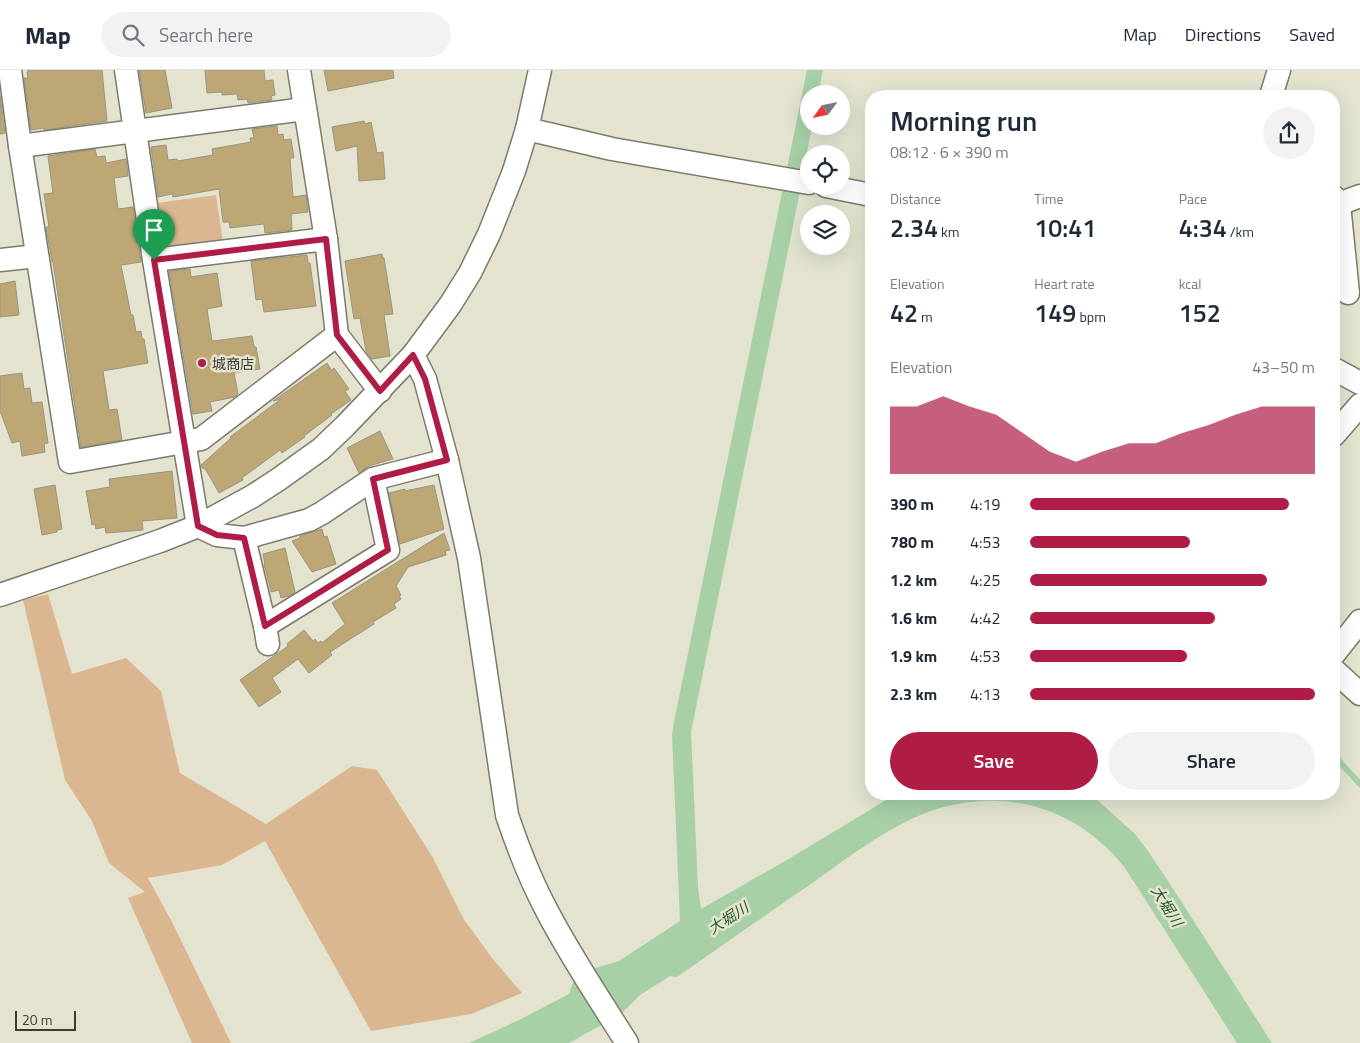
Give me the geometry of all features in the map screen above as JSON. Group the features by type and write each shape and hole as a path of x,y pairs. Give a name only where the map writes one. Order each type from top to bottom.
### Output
{"street":[{"path":"10,70 20,146 70,462 201,439 337,335"},
{"path":"126,70 154,260 198,526"},
{"path":"299,70 326,239 337,335 380,391"},
{"path":"0,595 151,544 198,526 253,496 321,449 380,391 413,355 450,306 470,273 498,212 514,171 527,130 540,70"},
{"path":"1273,90 1279,70"},
{"path":"20,146 305,109"},
{"path":"527,130 612,149 800,182"},
{"path":"850,191 865,194"},
{"path":"1340,199 1360,196"},
{"path":"1340,234 1347,293"},
{"path":"154,260 326,239"},
{"path":"0,260 37,256"},
{"path":"413,355 425,379 447,460 470,558 508,815 519,851 547,911 627,1043"},
{"path":"1340,372 1360,383"},
{"path":"1340,428 1360,405"},
{"path":"198,526 217,535 244,538 309,520 373,479 447,460"},
{"path":"244,538 267,635 388,550 373,479"},
{"path":"1340,646 1360,621"},
{"path":"1340,676 1360,694"}],"shaded area":[{"path":"216,195 223,242 172,250 160,240 156,203"},
{"path":"48,594 72,674 126,658 161,691 180,773 266,824 352,766 377,770 432,856 463,918 492,958 522,993 471,1014 371,1031 265,841 222,865 148,878 172,922 231,1043 192,1043 128,898 145,892 109,863 92,821 65,780 23,600"}],"water":[{"path":"807,70 823,70 820,85 804,85"},
{"name":"大堀川","path":"800,104 800,135 810,135 808,145 800,145 800,192 691,732 698,888 701,909 886,800 1097,800 1134,833 1148,851 1272,1043 1237,1043 1125,868 1106,847 1075,824 1055,814 1015,802 995,801 952,805 931,811 915,817 883,834 677,977 670,976 640,995 621,1014 569,1043 469,1043 569,994 574,980 581,983 595,968 619,961 680,921 672,734"}],"building":[{"path":"28,70 102,70 107,121 44,130 44,128 31,130 24,78 28,78"},
{"path":"139,70 165,70 172,108 146,113"},
{"path":"205,70 264,70 265,81 273,80 275,95 271,96 272,100 248,103 247,99 238,100 237,94 207,93"},
{"path":"324,70 393,70 394,78 328,91"},
{"path":"0,95 5,133 0,134"},
{"path":"364,121 365,124 371,122 377,153 383,152 385,179 359,181 357,146 336,151 332,127"},
{"path":"277,126 278,135 283,134 284,140 291,139 294,158 290,158 293,197 306,195 308,212 291,214 292,230 265,233 264,224 230,228 229,222 223,222 219,189 173,197 172,194 158,197 151,147 166,145 168,160 177,159 178,161 213,155 212,149 251,142 250,138 254,138 252,129"},
{"path":"95,149 97,157 105,156 106,163 126,159 128,176 114,178 118,209 133,207 141,262 121,265 131,315 133,315 136,332 141,331 142,339 144,339 148,363 103,371 109,410 117,409 122,440 81,447 46,227 49,227 44,194 53,193 48,156"},
{"path":"382,254 393,314 384,315 390,356 372,359 366,351 360,318 354,319 345,261"},
{"path":"307,255 308,263 310,263 316,306 264,312 262,299 256,300 251,261"},
{"path":"190,269 191,277 217,273 222,306 207,309 212,341 252,336 260,369 234,373 238,394 235,397 210,402 212,411 193,414 169,271"},
{"path":"15,281 19,315 0,317 0,284"},
{"path":"327,363 332,371 334,368 349,389 345,391 351,400 331,414 305,437 282,453 280,450 242,478 243,480 219,493 206,470 201,465 230,437 281,399 273,401"},
{"path":"22,373 24,389 30,388 32,403 42,402 48,443 44,444 45,452 22,456 20,441 12,443 0,411 0,376"},
{"path":"380,431 393,459 369,466 359,473 347,448"},
{"path":"172,471 177,518 142,521 143,530 106,533 105,527 96,529 95,524 92,525 86,491 110,487 109,479"},
{"path":"55,485 62,529 42,535 34,489"},
{"path":"434,485 444,529 400,544 389,493"},
{"path":"322,529 324,537 327,536 336,564 312,572 292,541 300,538 300,536"},
{"path":"444,533 450,550 445,551 446,555 408,567 396,586 401,599 394,604 396,608 330,652 332,655 309,673 298,659 272,678 281,692 259,707 240,680 288,646 287,644 304,630 313,641 315,639 318,643 321,641 322,643 345,624 332,603"},
{"path":"285,548 295,592 281,598 279,590 271,592 263,554"}],"waterway":[{"path":"1340,762 1360,784"}],"place":[{"name":"城商店","path":"202,363"}],"route":[{"path":"326,239 337,335 380,391 413,355 425,379 447,460 373,479 388,550 265,626 244,538 217,535 198,526 154,260 326,239"}]}
